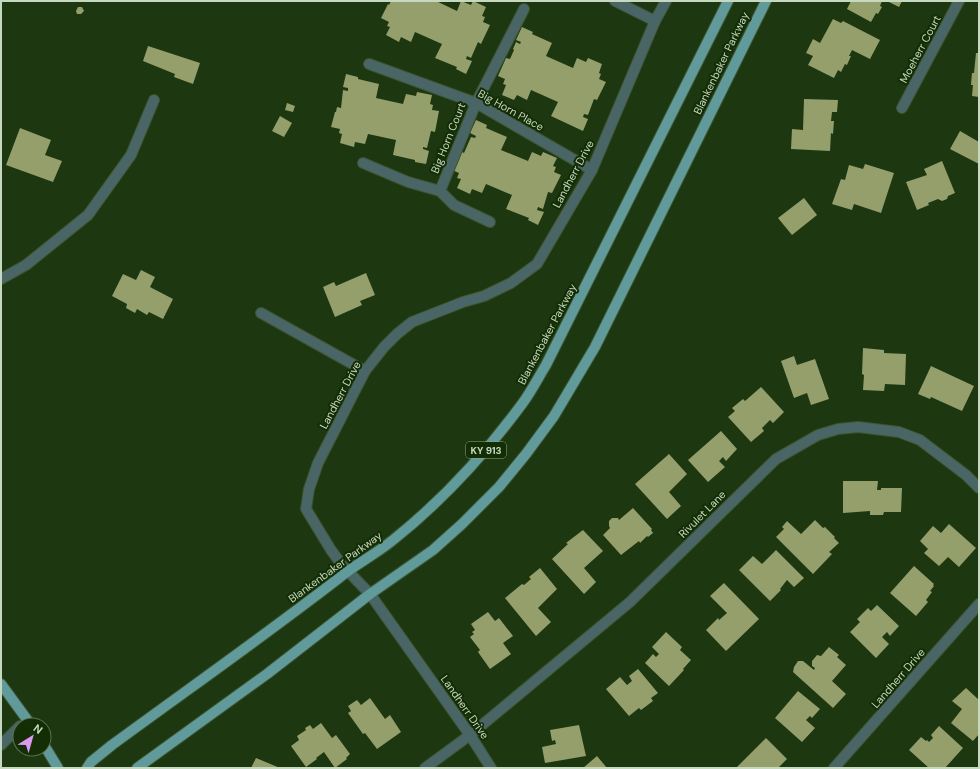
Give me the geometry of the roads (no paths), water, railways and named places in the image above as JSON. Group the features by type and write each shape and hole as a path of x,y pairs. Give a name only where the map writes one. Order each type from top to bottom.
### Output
{"main road":[{"name":"Blankenbaker Parkway","path":"87,768 112,745 347,571 392,541 421,517 491,444 523,403 546,365 728,1"},
{"name":"Blankenbaker Parkway","path":"137,768 267,674 370,594 433,550 462,524 499,486 526,454 554,416 595,347 766,1"},
{"path":"1,684 20,717"},
{"path":"51,757 58,768"}],"street":[{"path":"615,1 656,21"},
{"name":"Landherr Drive","path":"491,768 470,735 370,594 347,571 331,550 306,509 309,490 318,463 365,371 384,347 412,322 463,302 484,296 511,283 537,264 592,170 666,1"},
{"name":"Moeherr Court","path":"902,108 959,1"},
{"name":"Big Horn Court","path":"440,191 476,103 524,9"},
{"name":"Big Horn Place","path":"369,64 476,103 592,170"},
{"path":"1,279 26,265 88,215 131,155 154,100"},
{"path":"363,163 408,182 440,191 454,205 490,222"},
{"path":"261,313 365,371"},
{"name":"Rivulet Lane","path":"425,768 470,735 630,602 776,459 818,435 838,429 858,427 899,432 920,440 966,475 979,488"},
{"name":"Landherr Drive","path":"834,768 979,604"},
{"path":"1,745 12,735"}]}
